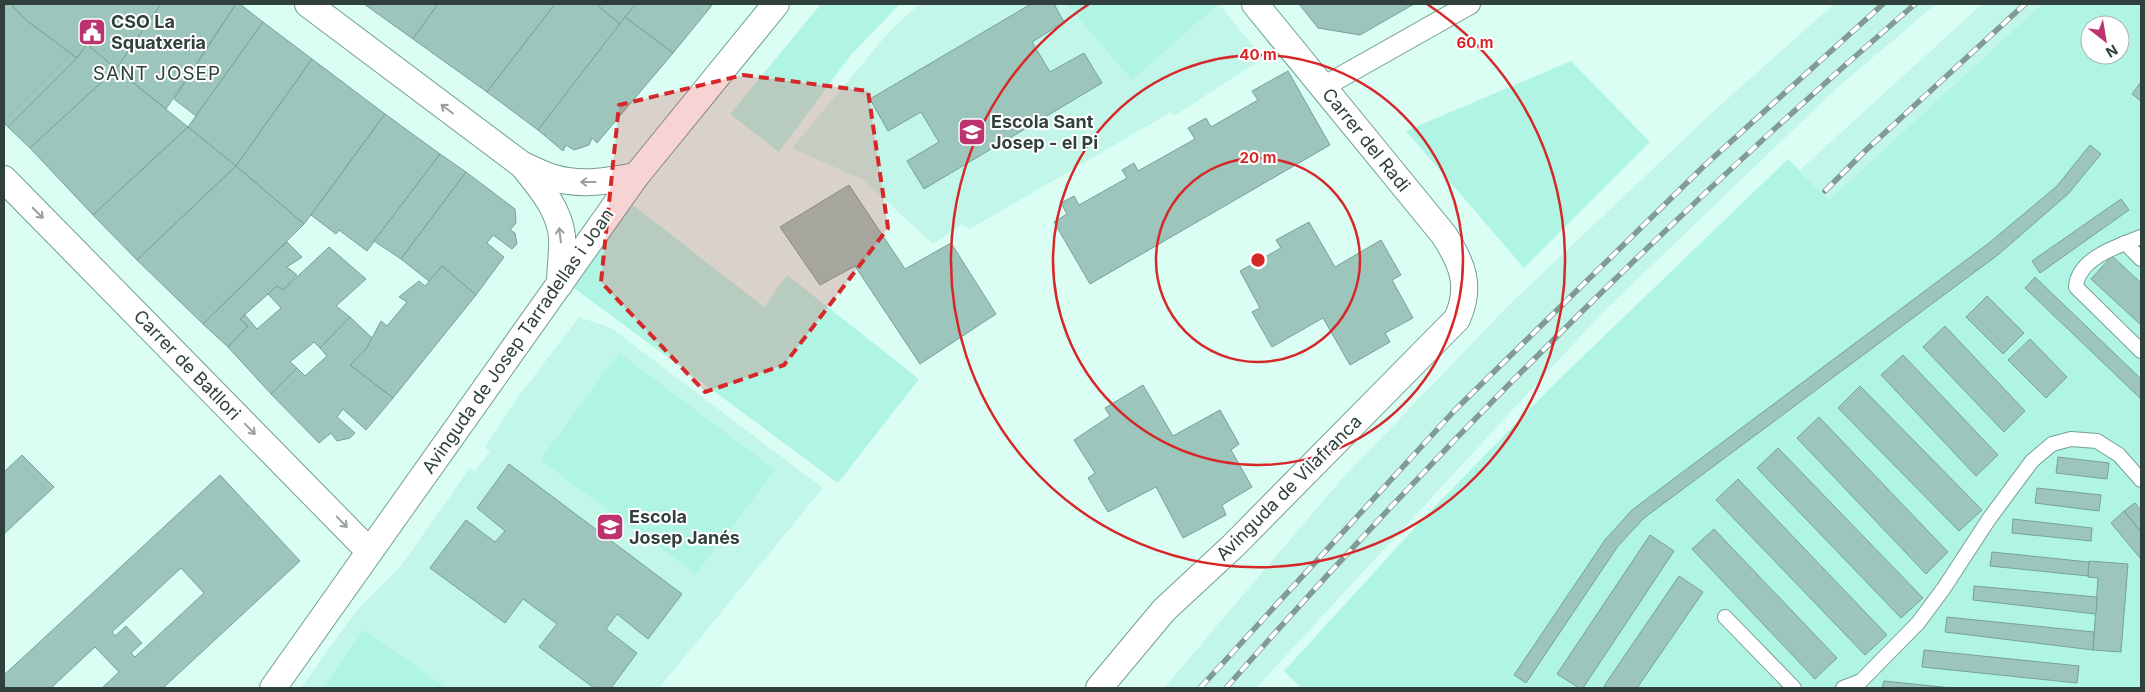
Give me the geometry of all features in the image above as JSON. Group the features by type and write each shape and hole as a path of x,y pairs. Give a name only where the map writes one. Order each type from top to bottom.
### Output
{"street":[{"path":"308,4 521,164 542,189 556,216 562,236 560,284"},
{"name":"Avinguda de Josep Tarradellas i Joan","path":"273,688 369,550 636,176 776,4"},
{"name":"Carrer del Radi","path":"1255,4 1444,235 1458,256 1465,283"},
{"path":"1324,87 1470,4"},
{"path":"521,164 554,178 576,182 603,182 636,176"},
{"name":"Carrer de Batllori","path":"4,179 369,550"},
{"name":"Avinguda de Vilafranca","path":"1099,688 1164,610 1233,546 1458,319 1465,302 1465,283"}],"lane":[{"path":"2141,237 2125,243 2091,261 2078,272 2076,287 2141,351"},
{"path":"2125,243 2141,259"},
{"path":"1843,688 1861,681 1918,623 1944,588 1989,519 2032,461 2052,444 2071,439 2097,441 2118,455 2141,480"},
{"path":"1726,617 1794,688"}],"highlighted area":[{"path":"743,75 868,91 888,228 784,365 705,392 601,282 619,105"}],"shaded area":[{"path":"821,4 900,4 850,56 779,152 730,114"},
{"name":"Escola Sant Josep - el Pi","path":"919,4 1219,4 1263,58 1174,116 1171,112 970,229 962,224 933,244 863,180 792,148 889,32"},
{"path":"1067,4 1218,4 1132,80"},
{"path":"1834,4 1936,4 1838,87 1602,313 1256,688 1164,688 1340,481 1509,305 1715,110"},
{"path":"1982,4 2042,4 1829,200 1800,170"},
{"path":"2042,4 2141,4 2141,688 1301,688 1284,671 1421,521 1548,390 1788,159 1829,200"},
{"path":"1571,61 1650,142 1524,268 1406,131"},
{"path":"620,195 764,307 787,275 919,379 838,483 559,277"},
{"name":"Escola Josep Janés","path":"579,317 611,328 823,488 659,688 301,688 356,611 401,566 470,468 475,471 490,451 485,447 518,397"},
{"path":"619,353 775,470 696,574 540,460"},
{"path":"364,630 447,688 323,688"}],"building":[{"path":"4,4 11,4 26,20 77,58 8,127 4,123"},
{"name":"CSO La Squatxeria","path":"11,4 161,4 116,69 87,44 77,58 26,20"},
{"path":"161,4 236,4 166,109 116,69"},
{"path":"236,4 240,4 263,22 196,116 174,99"},
{"path":"364,4 438,4 413,39"},
{"path":"438,4 555,4 487,92 413,39"},
{"path":"555,4 596,4 620,24 538,130 487,92"},
{"path":"596,4 636,4 620,24"},
{"path":"636,4 713,4 673,53 625,17"},
{"path":"1031,4 1054,4 1064,22 1032,42 1050,72 1084,53 1102,83 924,189 907,161 939,142 921,112 888,131 870,99"},
{"path":"1299,4 1414,4 1360,35 1318,28"},
{"path":"625,17 673,53 597,143 592,138 589,145 574,150 566,145 563,151 538,130"},
{"path":"263,22 312,59 236,166 188,127"},
{"path":"87,44 116,69 30,148 8,127 77,58"},
{"path":"312,59 385,114 304,224 236,166"},
{"path":"116,69 188,127 93,215 30,148"},
{"path":"1288,71 1330,145 1090,284 1054,222 1067,214 1061,203 1074,196 1079,205 1127,178 1122,170 1134,163 1138,171 1195,139 1188,128 1206,118 1211,127 1258,100 1252,91"},
{"path":"2141,82 2141,101 2132,94"},
{"path":"385,114 440,154 367,251 339,230 336,234 311,215"},
{"path":"188,127 236,166 137,260 93,215"},
{"path":"2090,145 2101,154 2068,194 1999,254 1644,518 1618,546 1526,683 1514,675 1605,540 1632,510 1989,243 2057,186"},
{"path":"440,154 466,172 401,259 374,241"},
{"path":"236,166 304,224 203,324 137,260"},
{"path":"466,172 515,209 516,223 510,230 515,233 517,244 512,249 493,235 487,243 504,257 476,295 442,266 430,282 401,259"},
{"path":"849,185 905,269 951,243 996,314 920,364 855,266 820,285 780,227"},
{"path":"2121,199 2129,210 2040,273 2032,261"},
{"path":"1309,222 1335,267 1381,240 1401,275 1392,280 1413,318 1385,333 1390,342 1350,365 1323,318 1272,347 1252,312 1260,308 1240,271 1281,248 1276,240"},
{"path":"287,242 302,257 287,267 297,275 283,290 277,286 240,319 248,326 228,347 203,324"},
{"path":"329,247 366,279 336,306 350,317 320,348 314,342 290,362 297,368 271,394 228,347 248,326 240,319 245,315 257,329 281,308 268,294 277,286 283,290"},
{"path":"2112,256 2141,283 2141,325 2091,279"},
{"path":"442,266 476,295 393,398 350,365 366,349 381,321 387,326 407,302 399,297 419,281 425,286"},
{"path":"2035,277 2141,379 2141,399 2025,288"},
{"path":"1987,296 2024,333 2003,354 1966,317"},
{"path":"350,317 372,338 366,349 350,365 393,398 366,430 343,409 337,417 355,433 350,438 337,441 331,433 319,443 271,394 297,368 305,376 327,356 320,348"},
{"path":"1945,326 2025,411 2004,432 1923,347"},
{"path":"2030,339 2067,377 2046,398 2008,360"},
{"path":"1903,355 1998,455 1976,476 1881,375"},
{"path":"1143,385 1173,436 1220,410 1239,444 1231,450 1252,487 1222,505 1226,515 1183,538 1156,487 1108,512 1088,478 1095,473 1074,440 1110,416 1105,408"},
{"path":"1860,386 1982,510 1959,531 1838,408"},
{"path":"1819,417 1948,552 1926,574 1797,438"},
{"path":"1778,448 1923,598 1901,618 1757,468"},
{"path":"22,455 54,487 4,534 4,472"},
{"path":"2058,457 2109,463 2107,479 2056,473"},
{"path":"509,464 682,594 648,639 617,614 606,629 637,653 611,688 594,688 539,647 557,624 523,599 505,623 430,568 466,520 495,542 505,531 477,508"},
{"path":"220,475 300,561 163,688 102,688 119,672 95,647 51,688 4,688 4,675","holes":["181,568 204,593 135,657 131,653 142,643 126,626 115,636 112,632"]},
{"path":"1738,479 1887,635 1865,655 1716,500"},
{"path":"2037,488 2101,495 2099,511 2035,503"},
{"path":"2135,503 2141,510 2141,532 2124,511"},
{"path":"2124,511 2141,532 2141,559 2111,523"},
{"path":"2013,519 2092,528 2091,541 2012,533"},
{"path":"1714,529 1837,658 1815,679 1692,549"},
{"path":"1650,535 1674,551 1583,688 1579,688 1557,674"},
{"path":"1992,552 2089,562 2088,576 1990,566"},
{"path":"2089,561 2128,564 2121,652 2093,650 2098,578 2088,577"},
{"path":"1679,576 1703,592 1637,688 1608,688 1604,686"},
{"path":"1974,586 2097,597 2096,614 1973,600"},
{"path":"1947,617 2094,632 2093,650 1945,632"},
{"path":"1924,650 2079,666 2077,683 1922,667"},
{"path":"1884,681 1952,688 1882,688"}],"railway":[{"path":"1200,688 1455,410 1704,166 1883,4"},
{"path":"1226,688 1389,508 1559,334 1734,166 1915,4"},
{"path":"1825,191 1865,151 2025,4"}],"place":[{"name":"CSO La Squatxeria","path":"92,32"},
{"name":"Escola Sant Josep - el Pi","path":"972,132"},
{"name":"Escola Josep Janés","path":"610,527"}],"district":[{"name":"SANT JOSEP","path":"157,73"}]}
